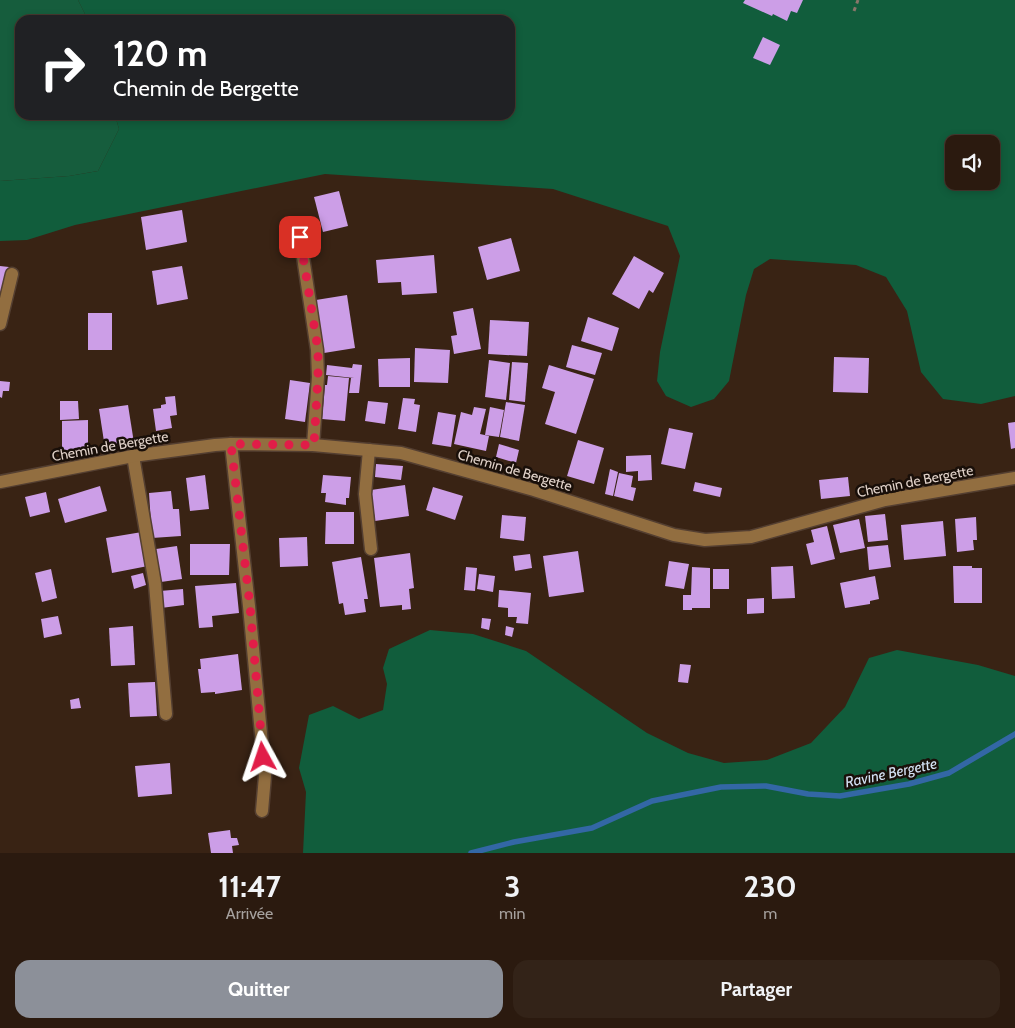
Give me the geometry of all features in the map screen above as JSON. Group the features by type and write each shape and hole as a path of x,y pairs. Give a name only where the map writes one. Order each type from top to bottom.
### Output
{"street":[{"path":"300,237 318,350 314,445"},
{"path":"0,324 12,274"},
{"path":"231,444 250,606 265,776 262,811"},
{"name":"Chemin de Bergette","path":"0,482 133,456 231,444 314,445 401,453 534,490 674,535 705,540 751,537 885,500 1015,478"},
{"path":"369,450 365,494 371,549"},
{"path":"133,456 155,584 166,714"}],"path":[{"path":"854,11 858,0"}],"green space":[{"path":"0,0 78,0 86,15 15,15 15,120 116,120 119,129 98,171 69,176 0,181"},
{"path":"78,0 1015,0 1015,396 981,404 943,399 921,372 907,311 886,277 856,265 770,259 754,269 746,295 729,381 714,399 691,407 666,396 657,381 660,352 680,256 668,226 553,189 325,174 75,225 27,240 0,241 0,181 69,176 98,171 119,129 116,120 515,120 515,15 86,15"},
{"path":"430,630 473,634 526,651 647,733 688,753 724,763 767,760 811,743 845,707 869,658 897,650 978,665 1015,676 1015,853 303,853 306,792 299,768 309,715 333,706 359,719 383,710 387,684 383,668 389,649"}],"building":[{"path":"745,0 803,0 797,13 791,11 787,21 743,3"},
{"path":"763,37 780,45 770,65 753,58"},
{"path":"339,191 348,226 323,232 314,197"},
{"path":"182,210 187,242 146,250 141,217"},
{"path":"511,238 520,271 487,280 478,247"},
{"path":"434,255 437,293 402,295 401,282 378,283 376,260"},
{"path":"634,256 664,273 653,293 649,290 639,309 612,294"},
{"path":"0,266 9,267 2,307 0,307"},
{"path":"182,266 188,299 157,305 152,271"},
{"path":"347,295 355,348 324,353 316,300"},
{"path":"473,308 481,349 454,354 451,336 457,335 453,312"},
{"path":"88,313 112,313 112,350 88,350"},
{"path":"588,317 619,328 612,351 581,341"},
{"path":"490,320 529,322 527,356 488,354"},
{"path":"572,345 602,353 595,375 566,367"},
{"path":"415,348 450,350 448,383 414,382"},
{"path":"834,357 869,358 868,393 833,392"},
{"path":"410,358 410,387 379,387 378,359"},
{"path":"489,360 510,363 506,400 485,397"},
{"path":"512,362 528,363 525,402 509,400"},
{"path":"353,364 362,365 359,393 349,393 351,378 354,378 326,375 327,365 352,368"},
{"path":"549,365 594,379 576,434 545,424 555,392 542,388"},
{"path":"328,376 349,378 345,421 322,419 325,385 327,385"},
{"path":"290,380 310,383 305,422 285,419"},
{"path":"0,381 10,382 9,391 3,391 2,398 0,397"},
{"path":"175,396 177,415 170,416 172,428 156,431 153,409 161,408 161,405 166,404 165,397"},
{"path":"403,398 415,399 414,404 420,405 416,432 398,429"},
{"path":"60,401 78,401 79,419 60,420"},
{"path":"368,401 388,403 385,424 365,421"},
{"path":"506,402 525,405 519,441 500,437"},
{"path":"128,405 134,443 105,448 99,409"},
{"path":"474,407 486,409 480,434 489,436 486,451 454,444 461,412 472,415"},
{"path":"490,407 504,410 499,437 485,435"},
{"path":"438,412 456,415 451,447 432,444"},
{"path":"88,420 88,455 62,455 62,421"},
{"path":"1015,422 1015,448 1011,449 1008,423"},
{"path":"669,428 693,433 685,469 661,464"},
{"path":"578,440 604,448 594,484 567,476"},
{"path":"499,444 519,450 516,463 496,457"},
{"path":"651,455 652,480 638,481 638,471 626,472 626,456"},
{"path":"376,464 403,466 401,480 375,477"},
{"path":"610,469 618,472 613,496 605,494"},
{"path":"619,473 633,476 631,487 636,488 633,501 614,496"},
{"path":"205,475 209,509 190,511 186,478"},
{"path":"323,475 351,477 349,498 346,498 346,505 325,502 326,493 321,493"},
{"path":"848,477 850,496 821,499 819,480"},
{"path":"695,482 722,488 720,497 693,491"},
{"path":"405,485 409,516 375,521 371,490"},
{"path":"100,486 107,511 65,523 58,499"},
{"path":"433,487 463,496 455,520 426,510"},
{"path":"171,491 173,509 179,509 181,536 152,538 149,493"},
{"path":"46,492 50,512 30,517 25,497"},
{"path":"326,512 354,512 354,544 325,544"},
{"path":"885,514 888,540 868,542 865,516"},
{"path":"502,515 526,517 524,541 500,538"},
{"path":"976,517 977,540 973,540 974,550 957,552 955,519"},
{"path":"859,519 865,548 840,553 833,525"},
{"path":"943,521 946,556 904,560 901,525"},
{"path":"827,526 835,559 811,565 806,544 814,542 811,530"},
{"path":"142,532 148,566 112,573 106,538"},
{"path":"307,537 308,566 280,567 279,538"},
{"path":"190,544 230,544 229,575 190,575"},
{"path":"888,545 891,567 869,570 867,547"},
{"path":"177,546 182,579 161,582 156,549"},
{"path":"578,551 584,592 549,597 543,556"},
{"path":"410,553 414,588 409,589 411,609 402,610 402,605 380,607 374,558"},
{"path":"530,554 532,568 515,571 513,556"},
{"path":"361,557 368,599 364,599 366,612 345,615 343,603 339,604 332,562"},
{"path":"669,561 689,564 684,589 665,586"},
{"path":"793,566 795,598 772,599 771,567"},
{"path":"953,566 982,568 982,603 954,603"},
{"path":"466,567 477,568 475,591 464,590"},
{"path":"692,567 710,568 710,608 683,610 683,595 691,595"},
{"path":"51,569 57,598 42,602 35,573"},
{"path":"713,569 729,569 729,589 713,589"},
{"path":"143,573 146,585 134,589 131,576"},
{"path":"479,574 495,576 493,592 477,589"},
{"path":"875,576 879,599 870,601 870,604 845,608 840,583"},
{"path":"236,583 239,613 212,616 213,627 199,628 195,586"},
{"path":"183,589 184,605 161,608 160,591"},
{"path":"499,590 531,593 528,624 516,623 517,617 508,617 508,608 498,607"},
{"path":"764,598 764,613 747,614 747,599"},
{"path":"58,616 62,634 44,638 41,619"},
{"path":"482,618 491,619 489,630 481,628"},
{"path":"133,626 135,665 111,666 109,628"},
{"path":"506,626 514,628 512,637 505,635"},
{"path":"238,654 242,690 215,694 215,692 201,693 198,669 201,669 200,659"},
{"path":"680,664 691,665 688,683 678,682"},
{"path":"155,682 157,716 130,717 128,683"},
{"path":"79,698 81,708 71,709 70,700"},
{"path":"170,763 172,794 138,797 135,766"},
{"path":"230,830 231,838 237,838 239,845 232,846 233,853 211,853 208,833"}],"waterway":[{"name":"Ravine Bergette","path":"471,853 514,842 592,828 652,801 721,787 766,786 808,794 840,796 909,784 949,773 1015,734"}],"route":[{"path":"263,757 250,606 231,444 314,445 318,350 300,237"}]}
